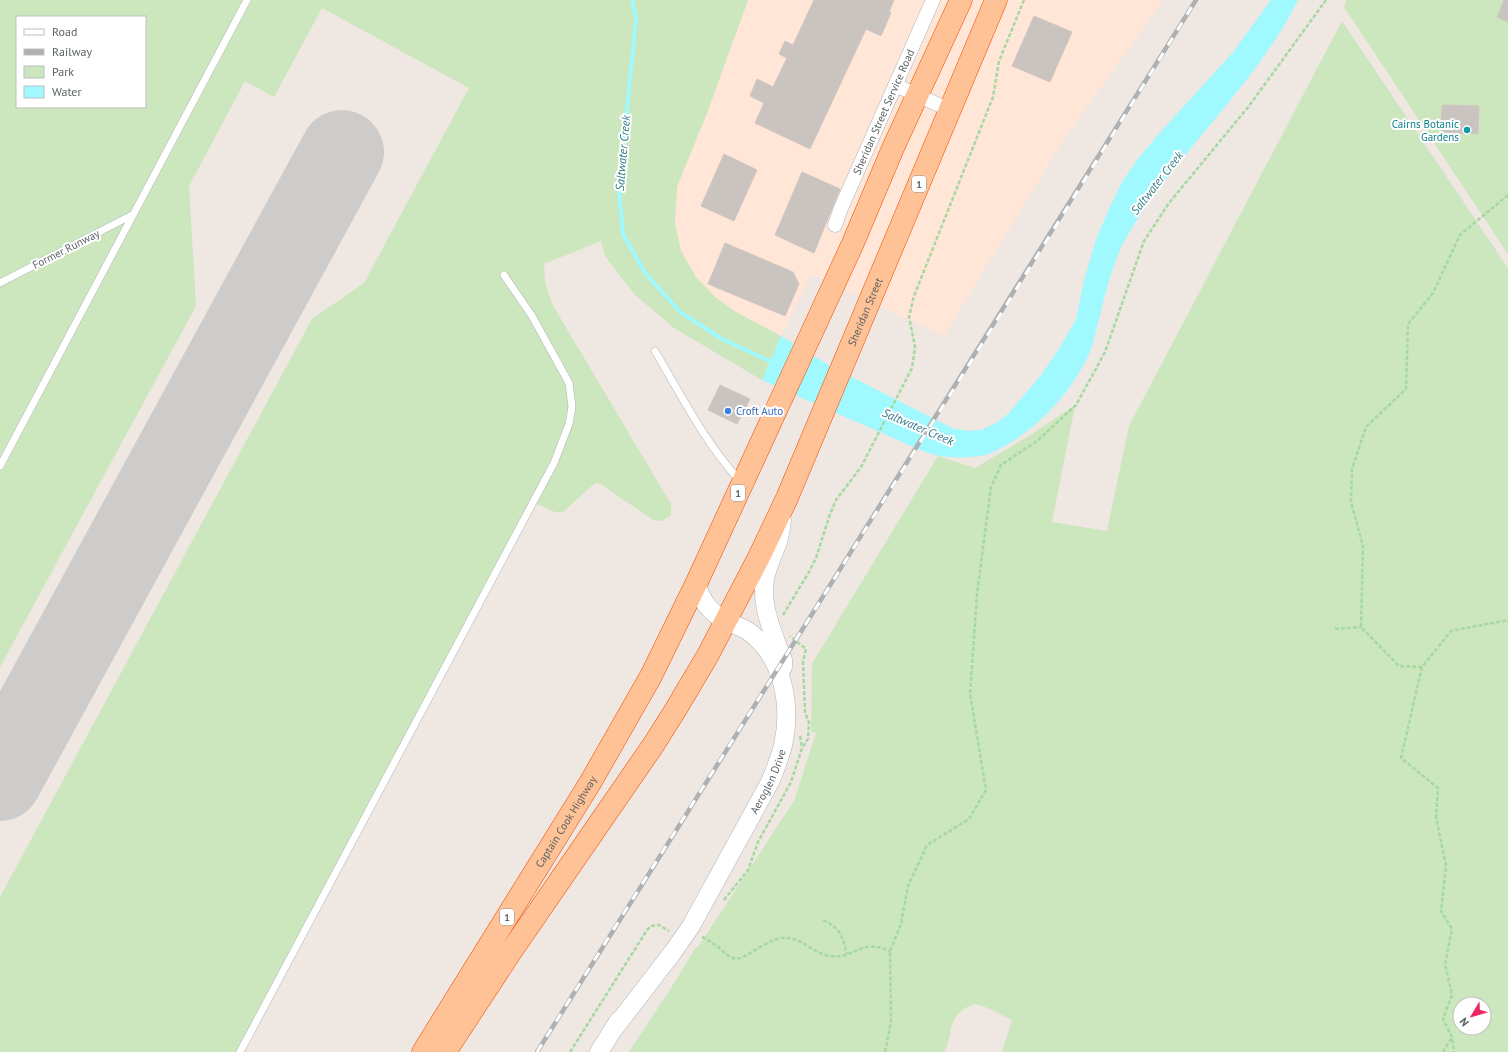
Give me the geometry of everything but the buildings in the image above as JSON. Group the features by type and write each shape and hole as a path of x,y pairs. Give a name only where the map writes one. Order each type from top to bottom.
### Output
{"highway":[{"name":"1","path":"696,584 866,213 916,95 961,0"},
{"name":"Sheridan Street","path":"726,621 787,498 996,0"},
{"name":"Captain Cook Highway","path":"423,1052 600,768 651,676 696,584"},
{"name":"1","path":"445,1052 512,950 654,744 708,655 726,621"}],"street":[{"name":"Sheridan Street Service Road","path":"835,225 933,0"},
{"path":"895,85 950,110"},
{"name":"Aeroglen Drive","path":"782,684 783,660 769,618 764,591 765,579 777,546 787,498"},
{"name":"Aeroglen Drive","path":"599,1052 664,945 682,919 722,871 770,782 778,763 783,744 786,708 778,668 758,639 747,631 718,616 705,604 696,584"}],"lane":[{"path":"0,466 247,0"},
{"name":"Former Runway","path":"0,283 132,215"},
{"path":"240,1052 554,462 569,424 572,407 569,383 532,316 504,275"},
{"path":"655,351 710,445 742,484"}],"path":[{"path":"782,620 783,615 816,558 836,500 861,467 912,368 915,353 909,317 914,296 992,97 999,61 1024,0"},
{"path":"885,1052 891,1022 890,951 901,924 908,886 927,845 969,819 986,790 970,694 977,594 991,487 1002,465 1037,442 1076,404 1105,352 1144,241 1169,203 1248,106 1326,0"},
{"path":"1422,667 1399,666 1361,627 1363,546 1351,502 1352,470 1366,428 1406,389 1408,324 1433,294 1460,235 1508,195"},
{"path":"1454,1052 1452,1036 1443,1019 1452,995 1445,964 1452,929 1441,911 1446,866 1436,817 1438,788 1401,758 1422,667 1451,631 1508,620"},
{"path":"1335,629 1361,627"},
{"path":"721,905 748,870 758,842 791,782 802,748 808,739 808,724 805,712 803,661 806,649 787,633"},
{"path":"823,920 837,928 844,939 847,954"},
{"path":"570,1052 647,930 654,925 659,925 667,930"},
{"path":"698,943 704,933"},
{"path":"702,937 715,944 733,958 739,958 768,941 780,937 790,938 822,954 830,956 847,954 862,947 880,947 890,951"},
{"path":"1443,1052 1452,1036"}],"shaded area":[{"path":"748,0 1163,0 1061,144 944,336 811,274 781,336 736,312 715,297 696,277 681,251 675,223 677,187 707,113"}],"green space":[{"path":"0,0 748,0 707,113 677,187 675,223 681,251 696,277 715,297 736,312 781,336 762,380 674,328 635,295 605,256 601,241 544,264 545,282 552,304 671,504 671,515 662,521 653,520 597,483 563,512 555,512 533,502 240,1052 0,1052 0,897 312,319 364,283 469,88 322,8 274,97 245,81 189,186 196,306 0,667"},
{"name":"Cairns Botanic Gardens","path":"1347,0 1508,0 1508,254 1344,7"},
{"path":"1342,21 1508,268 1508,1052 1002,1052 1012,1020 983,1006 974,1004 965,1008 957,1015 952,1024 948,1043 944,1052 629,1052 696,947 698,947 794,801 816,733 811,732 812,664 938,456 975,468 1029,436 1075,405 1052,522 1107,531 1129,426"}],"water":[{"path":"1271,0 1298,0 1280,31 1239,90 1171,173 1130,231 1119,252 1107,287 1092,346 1082,368 1063,396 1052,409 1027,431 1013,441 987,455 974,457 940,456 918,449 762,380 781,336 832,367 954,429 969,431 981,430 996,423 1008,414 1041,375 1059,349 1076,319 1084,280 1096,240 1122,182 1157,136 1234,51"}],"waterway":[{"name":"Saltwater Creek","path":"632,0 636,19 619,190 623,234 645,273 680,312 722,339 774,363"}],"runway":[{"path":"0,779 342,152"}],"railway":[{"path":"537,1052 1196,0"}],"place":[{"name":"Cairns Botanic Gardens","path":"1467,130"},
{"name":"Croft Auto","path":"728,411"}]}
